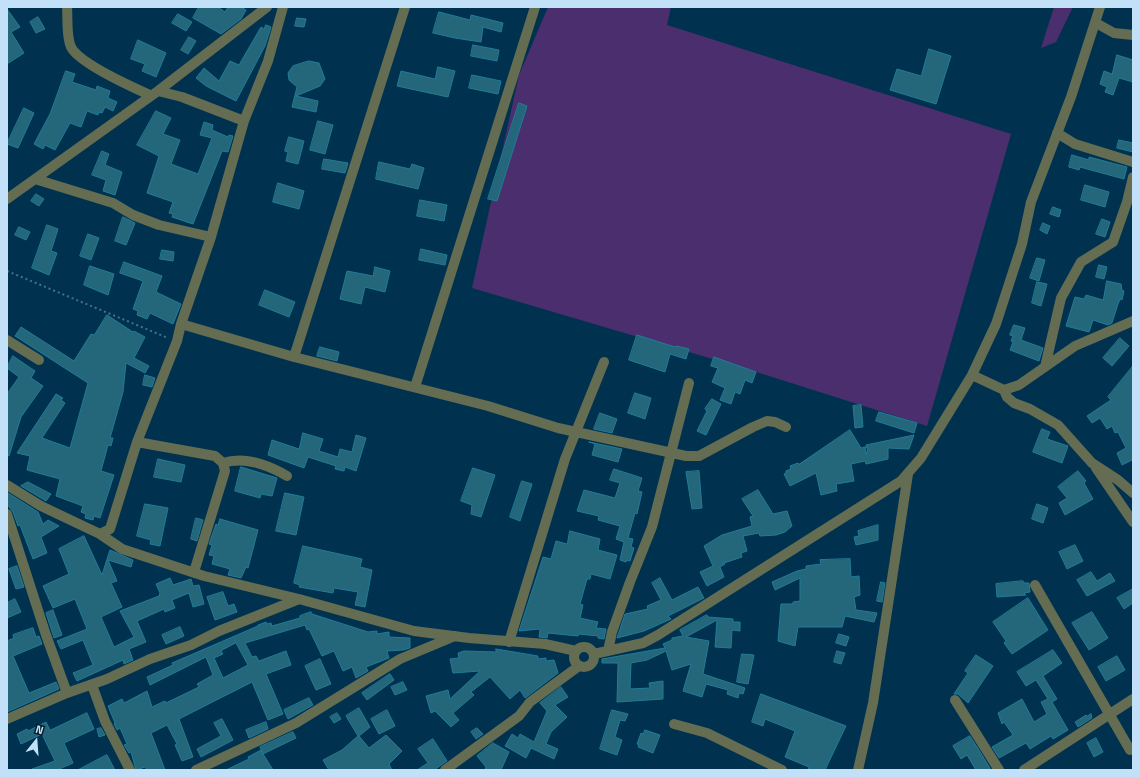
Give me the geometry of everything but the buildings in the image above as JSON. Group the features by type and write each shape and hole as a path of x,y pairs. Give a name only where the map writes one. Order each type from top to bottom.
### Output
{"street":[{"path":"67,7 70,46 76,54 116,79 154,93 182,97 244,121"},
{"path":"7,199 154,93 267,7"},
{"path":"100,534 110,530 138,442 177,341 181,324 211,237 244,121 268,61 283,7"},
{"path":"294,357 405,7"},
{"path":"415,387 534,7"},
{"path":"594,654 643,642 658,635 866,503 908,474 921,458 972,375 996,324 1022,244 1031,202 1096,23 1100,7"},
{"path":"1096,23 1114,33 1133,35"},
{"path":"1057,133 1075,144 1133,162"},
{"path":"1046,367 1061,298 1081,262 1113,242 1127,202 1133,177"},
{"path":"35,179 113,202 133,215 159,225 211,237"},
{"path":"1004,390 1019,385 1075,346 1132,322"},
{"path":"181,324 294,357 488,406 558,428 672,453 698,456 752,427 767,421 775,422 786,427"},
{"path":"7,340 39,360"},
{"path":"509,642 565,459 604,362"},
{"path":"972,375 1004,390 1007,397 1014,403 1030,409 1058,425 1092,463 1133,522"},
{"path":"608,651 612,632 652,527 689,383"},
{"path":"138,442 215,456 223,463 225,471 194,572"},
{"path":"223,463 240,460 268,466 287,476"},
{"path":"1092,463 1118,480 1133,493"},
{"path":"858,770 873,703 908,474"},
{"path":"7,485 40,506 100,534 122,548 155,561 414,631 558,646 576,651 586,647 594,654 594,661 589,667 579,666 574,661 576,651"},
{"path":"7,514 46,635 67,693"},
{"path":"1035,585 1130,750"},
{"path":"7,719 67,693 92,685 150,659 191,645 219,631 299,599"},
{"path":"196,770 296,723 400,659 455,636"},
{"path":"445,770 519,716 530,702 579,666"},
{"path":"92,685 105,721 130,770"},
{"path":"1024,770 1109,713 1133,699"},
{"path":"955,700 999,770"},
{"path":"674,724 707,733 782,770"}],"path":[{"path":"7,271 177,341"}],"shaded area":[{"path":"548,7 671,7 667,25 1011,134 927,426 750,370 472,288 519,75"},
{"path":"1054,7 1073,7 1056,42 1041,48"}]}
